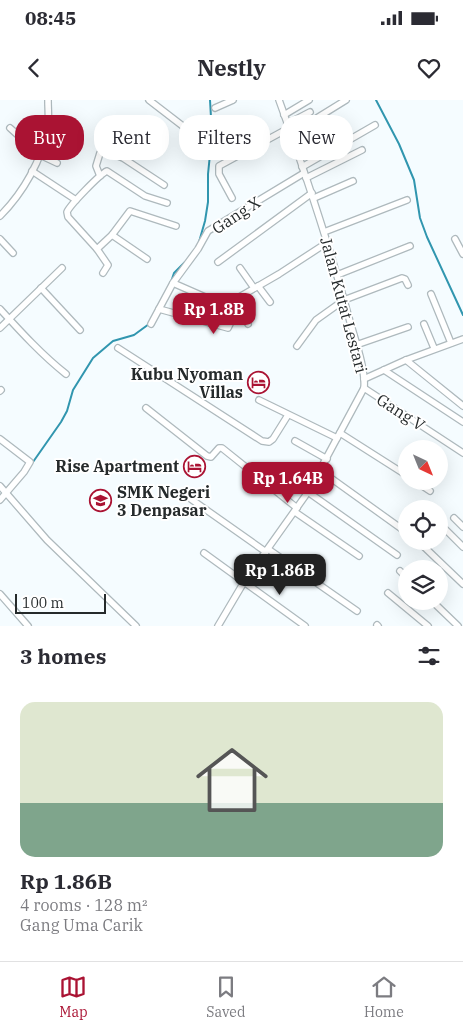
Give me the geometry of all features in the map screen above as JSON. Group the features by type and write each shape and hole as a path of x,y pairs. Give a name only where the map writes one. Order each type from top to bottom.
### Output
{"street":[{"path":"48,100 48,115"},
{"path":"149,100 179,123"},
{"path":"215,108 233,100"},
{"name":"Jalan Kutat Lestari","path":"279,100 284,115"},
{"path":"322,115 346,100"},
{"path":"284,115 307,101 312,115"},
{"path":"306,115 310,112"},
{"path":"304,173 375,125"},
{"path":"10,128 15,132"},
{"path":"232,198 219,174 219,166 280,134"},
{"path":"304,173 362,150"},
{"path":"100,176 96,166 100,153 106,151 122,158 164,185"},
{"path":"0,216 18,196 38,160"},
{"path":"52,160 57,162"},
{"name":"Jalan Kutat Lestari","path":"218,626 244,582 296,510 321,471 364,388 364,379 356,345 328,242 300,160"},
{"path":"32,171 76,200"},
{"path":"103,273 108,265 97,249 67,215 67,210 76,200 106,171 145,196 166,203"},
{"name":"Gang X","path":"151,324 173,283 198,249 208,231 304,173"},
{"path":"218,262 313,196 353,181"},
{"path":"324,232 408,200"},
{"path":"97,249 112,235 124,217 132,211 176,226"},
{"path":"112,235 147,259"},
{"path":"0,239 13,253"},
{"path":"455,239 463,254"},
{"path":"173,283 221,304 236,300 328,242"},
{"path":"337,275 410,246"},
{"path":"0,328 62,268"},
{"path":"240,268 270,302"},
{"path":"297,346 316,320 344,300 402,278 405,279 408,285"},
{"path":"42,288 80,330"},
{"path":"431,294 451,343"},
{"path":"236,300 248,324"},
{"path":"159,309 228,328 230,324 221,304"},
{"path":"0,309 54,365 66,374"},
{"path":"424,324 434,348"},
{"path":"356,345 408,327"},
{"path":"364,379 434,348 463,339"},
{"path":"118,348 266,442 273,439 288,415"},
{"path":"406,360 463,406"},
{"path":"384,370 462,420"},
{"name":"Gang V","path":"364,388 463,453"},
{"path":"259,400 288,415 338,436 398,471"},
{"path":"146,408 207,456 211,457 219,448 222,448 296,510 360,556"},
{"path":"0,439 30,462 0,500"},
{"path":"295,441 327,459"},
{"path":"321,471 398,526"},
{"path":"0,486 47,540 136,626"},
{"path":"308,492 397,555"},
{"path":"188,497 357,611"},
{"path":"454,518 463,527"},
{"path":"448,532 463,547"},
{"path":"427,550 463,584"},
{"path":"204,553 305,626"},
{"path":"388,593 428,626"},
{"path":"0,594 28,626"},
{"path":"441,610 458,626"}],"waterway":[{"path":"199,242 208,202 208,174 212,135 210,100"},
{"path":"376,100 399,144 414,180 420,218 463,315"},
{"path":"171,282 174,273 185,262"},
{"path":"33,462 61,422 67,411 73,390 93,358 113,341 134,335 149,324"}],"place":[{"name":"Kubu Nyoman Villas","path":"259,383"},
{"name":"Rise Apartment","path":"195,466"},
{"name":"SMK Negeri 3 Denpasar","path":"101,501"}]}
